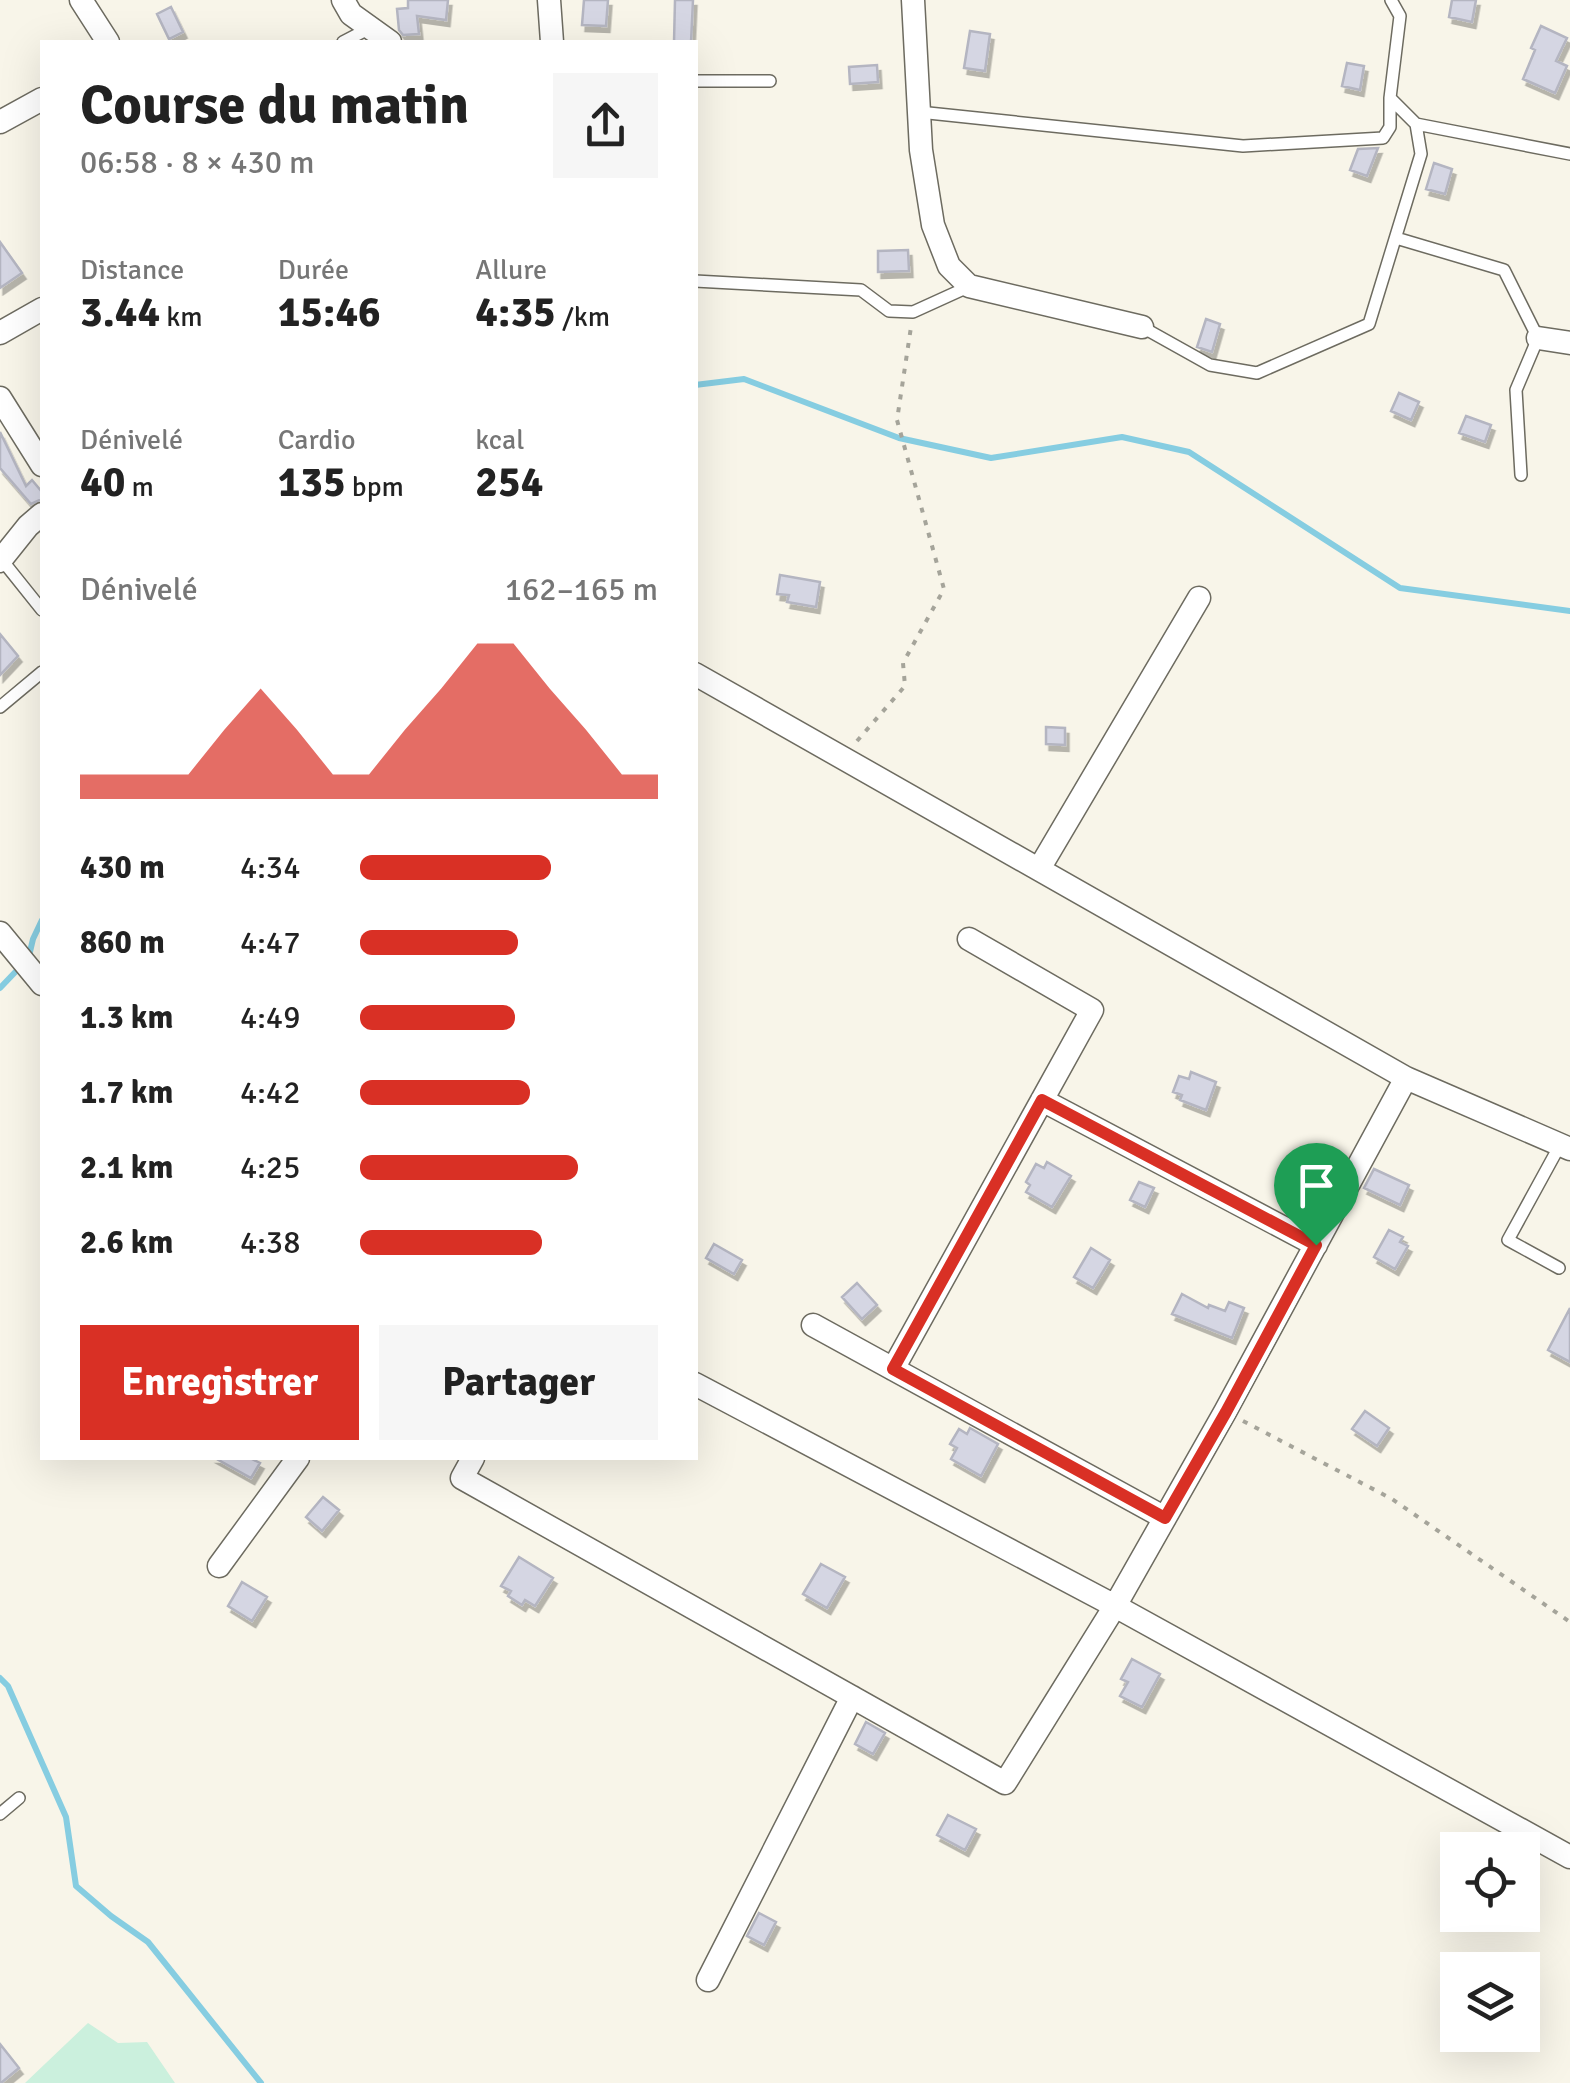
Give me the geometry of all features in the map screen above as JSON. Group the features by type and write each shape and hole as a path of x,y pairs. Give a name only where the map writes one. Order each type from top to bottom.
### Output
{"street":[{"path":"80,0 107,40"},
{"path":"343,0 351,14 387,40"},
{"path":"549,0 552,40"},
{"path":"913,0 920,150 933,226 949,266 970,286 1142,326"},
{"path":"0,122 40,100"},
{"path":"0,333 40,310"},
{"path":"1538,338 1570,343"},
{"path":"0,398 40,462"},
{"path":"1,560 40,516"},
{"path":"1039,869 1198,598"},
{"path":"698,676 1406,1078 1565,1147"},
{"path":"0,934 40,982"},
{"path":"893,1369 1092,1010 968,938"},
{"path":"472,1460 462,1478 1005,1783 1115,1606 1226,1412 1406,1078"},
{"path":"1042,1100 1316,1245"},
{"path":"813,1325 1165,1518"},
{"path":"698,1386 1115,1606 1570,1857"},
{"path":"219,1566 297,1460"},
{"path":"708,1980 852,1697"}],"lane":[{"path":"919,112 1243,146 1383,138 1390,127 1400,16 1391,0"},
{"path":"347,40 368,29"},
{"path":"698,80 770,81"},
{"path":"1390,98 1416,124 1570,154"},
{"path":"1142,326 1210,366 1258,372 1369,324 1421,154 1416,124"},
{"path":"1396,238 1504,270 1538,338 1516,390 1521,475"},
{"path":"698,281 862,290 889,311 913,312 970,286"},
{"path":"1,560 40,608"},
{"path":"0,707 40,674"},
{"path":"1559,1268 1508,1240 1565,1147"},
{"path":"0,1814 19,1798"}],"path":[{"path":"843,757 905,686 903,663 944,589 897,420 913,312"},
{"path":"1226,1412 1392,1499 1570,1622"}],"green space":[{"path":"88,2023 118,2043 147,2042 175,2083 25,2083"}],"building":[{"path":"408,0 448,0 446,20 417,16 419,34 403,35 397,9 408,8"},
{"path":"584,0 608,0 606,26 582,25"},
{"path":"675,0 693,0 691,40 674,40"},
{"path":"1452,0 1476,0 1472,22 1449,17"},
{"path":"171,7 183,32 169,39 157,14"},
{"path":"1541,26 1567,38 1556,61 1567,66 1555,93 1523,79"},
{"path":"970,31 990,34 985,71 964,68"},
{"path":"1347,63 1364,66 1360,90 1342,86"},
{"path":"877,65 878,82 850,84 849,67"},
{"path":"1378,148 1367,176 1350,170 1358,149"},
{"path":"1434,163 1452,169 1445,194 1426,189"},
{"path":"0,242 22,273 0,288"},
{"path":"908,250 909,271 878,272 878,251"},
{"path":"1206,319 1220,324 1212,352 1197,347"},
{"path":"1399,393 1419,402 1411,420 1391,411"},
{"path":"1466,416 1491,425 1485,442 1459,433"},
{"path":"0,432 26,486 32,480 40,490 40,500 31,504 0,468"},
{"path":"780,575 820,582 816,607 787,602 789,595 777,594"},
{"path":"0,634 18,656 0,675"},
{"path":"1046,727 1065,728 1065,745 1046,744"},
{"path":"1191,1072 1216,1082 1206,1110 1180,1100 1182,1095 1173,1092 1179,1076 1189,1079"},
{"path":"1047,1162 1071,1176 1052,1207 1026,1192 1030,1185 1026,1182 1036,1164 1044,1168"},
{"path":"1374,1169 1409,1185 1400,1205 1364,1188"},
{"path":"1139,1182 1154,1188 1145,1207 1130,1200"},
{"path":"1389,1230 1403,1237 1400,1242 1408,1246 1395,1269 1374,1257"},
{"path":"714,1244 742,1260 734,1274 706,1258"},
{"path":"1091,1248 1110,1260 1093,1288 1074,1277"},
{"path":"857,1283 877,1305 862,1319 842,1297"},
{"path":"1182,1294 1208,1308 1209,1305 1225,1311 1229,1302 1244,1308 1232,1338 1172,1314"},
{"path":"1570,1308 1570,1362 1548,1350"},
{"path":"1365,1411 1389,1428 1377,1446 1352,1429"},
{"path":"970,1428 998,1444 981,1476 951,1459 957,1448 950,1444 959,1429 967,1434"},
{"path":"219,1460 260,1463 251,1478"},
{"path":"323,1497 339,1510 322,1531 306,1517"},
{"path":"519,1557 553,1578 535,1606 525,1600 522,1605 508,1596 511,1591 501,1586"},
{"path":"821,1564 845,1577 827,1608 803,1594"},
{"path":"242,1582 267,1597 252,1621 228,1606"},
{"path":"1132,1659 1160,1674 1142,1707 1120,1696 1128,1682 1121,1679"},
{"path":"866,1722 885,1733 873,1754 855,1744"},
{"path":"948,1815 976,1829 965,1850 937,1835"},
{"path":"759,1913 776,1922 764,1945 747,1936"},
{"path":"0,2044 19,2068 1,2083 0,2083"}],"waterway":[{"path":"698,385 744,379 899,438 991,458 1122,437 1189,452 1400,588 1570,611"},
{"path":"29,956 40,924"},
{"path":"0,988 21,966"},
{"path":"0,1678 8,1686 66,1817 76,1886 148,1942 261,2083"}],"route":[{"path":"1042,1100 1316,1245 1165,1518 893,1369 1042,1100"}]}
